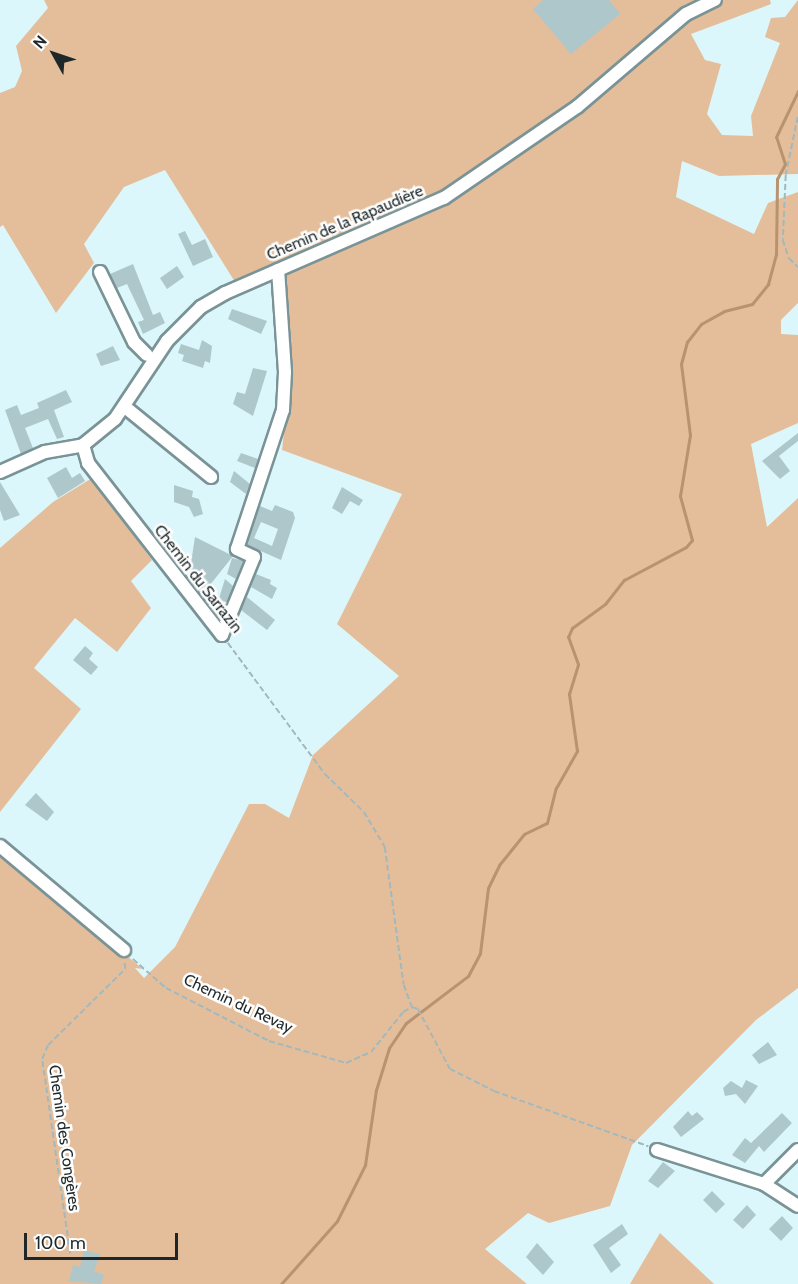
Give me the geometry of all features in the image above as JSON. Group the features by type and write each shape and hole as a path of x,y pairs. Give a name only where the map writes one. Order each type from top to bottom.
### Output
{"street":[{"name":"Chemin de la Rapaudière","path":"83,445 125,407 150,358 201,307 278,270 444,198 577,107 686,14 715,0"},
{"path":"222,635 254,557 237,549 283,410 285,372 278,270"},
{"path":"100,272 134,342 150,358"},
{"path":"122,304 150,358"},
{"path":"125,407 211,477"},
{"path":"0,471 45,452 83,445"},
{"name":"Chemin du Sarrazin","path":"83,445 88,463 222,635"},
{"path":"0,846 124,950"},
{"path":"657,1150 764,1184 798,1206"},
{"path":"764,1184 798,1150"}],"path":[{"path":"798,117 786,175 783,240 789,258 798,267"},
{"name":"Chemin du Sarrazin","path":"222,635 325,774 364,812 385,847 404,985 412,1007"},
{"name":"Chemin du Revay","path":"124,950 166,988 195,1005 269,1041 346,1063 371,1052 412,1007"},
{"name":"Chemin des Congères","path":"70,1254 42,1059 48,1045 125,969 124,950"},
{"path":"412,1007 418,1009 450,1069 494,1090 657,1150"}],"shaded area":[{"path":"44,0 770,0 771,4 691,34 705,60 721,64 707,114 722,135 753,136 751,116 780,43 765,37 771,18 785,17 798,0 798,174 719,176 682,161 676,197 754,234 768,203 798,192 798,303 781,320 781,334 798,335 798,423 751,444 767,527 798,498 798,988 756,1020 632,1145 610,1206 549,1223 528,1213 485,1249 527,1284 0,1284 0,853 143,969 135,968 144,978 175,947 249,804 265,804 289,818 313,755 399,676 337,624 402,494 282,450 289,386 283,261 235,282 165,170 124,187 84,244 94,263 56,313 3,225 0,227 0,93 15,87 22,71 16,46 48,8"},
{"path":"92,478 152,560 131,581 151,608 117,652 75,618 34,668 81,709 0,812 0,548 53,502"},
{"path":"660,1233 714,1284 630,1284"}],"building":[{"path":"543,0 609,0 620,14 571,54 533,9"},
{"path":"185,231 192,245 205,239 213,257 193,266 178,234"},
{"path":"133,264 153,315 160,312 165,323 143,334 138,322 144,320 127,284 117,288 110,274"},
{"path":"177,266 184,277 167,289 160,278"},
{"path":"232,309 267,321 261,334 228,319"},
{"path":"202,340 212,346 210,363 205,361 203,368 182,361 184,355 178,353 181,344 199,350"},
{"path":"113,346 120,360 101,366 96,354"},
{"path":"253,368 267,371 253,416 233,404 237,392 245,394"},
{"path":"66,390 72,402 54,410 64,437 57,439 48,419 25,428 33,448 21,454 5,410 17,405 21,415 39,408 37,403"},
{"path":"798,433 798,441 779,456 790,471 780,479 762,461"},
{"path":"241,453 258,459 255,468 237,461"},
{"path":"66,467 72,478 80,473 85,481 58,498 47,478"},
{"path":"234,471 250,484 246,494 230,482"},
{"path":"0,482 20,515 4,521 0,510"},
{"path":"174,485 193,491 192,497 199,499 203,514 194,517 189,507 174,502"},
{"path":"342,487 363,500 359,506 350,501 342,514 332,508"},
{"path":"275,505 293,512 295,518 281,560 247,545 260,506 272,511","holes":["261,522 278,529 272,546 254,538"]},
{"path":"195,537 233,556 202,595 189,579 191,572 182,569 185,561 191,563"},
{"path":"232,558 243,561 236,579 227,574"},
{"path":"256,574 271,580 270,584 277,588 272,599 251,587"},
{"path":"225,579 233,586 223,610 216,608"},
{"path":"247,597 275,620 267,630 241,610"},
{"path":"85,646 93,653 89,659 98,667 91,675 73,660"},
{"path":"36,793 54,812 47,821 25,805"},
{"path":"768,1042 777,1055 759,1064 752,1055"},
{"path":"746,1080 758,1086 745,1104 736,1094 725,1096 723,1088 731,1081 742,1088"},
{"path":"688,1111 692,1116 697,1112 704,1119 681,1137 673,1127"},
{"path":"782,1113 792,1123 764,1152 759,1146 745,1163 732,1155 745,1138 751,1143"},
{"path":"663,1162 675,1171 658,1188 648,1181"},
{"path":"712,1191 725,1204 716,1213 703,1200"},
{"path":"747,1205 756,1215 743,1229 733,1220"},
{"path":"782,1216 793,1228 781,1241 769,1229"},
{"path":"622,1224 628,1234 609,1248 621,1265 611,1273 593,1245"},
{"path":"537,1243 554,1262 543,1275 526,1257"},
{"path":"84,1250 100,1254 94,1271 104,1275 101,1284 69,1281 73,1265 80,1267"}],"waterway":[{"path":"281,1284 337,1221 365,1165 376,1090 389,1048 406,1023 468,976 480,953 488,888 499,865 524,834 547,823 556,788 577,751 569,694 578,664 568,637 572,628 605,604 624,580 686,547 692,540 680,496 690,435 681,364 687,342 701,324 724,311 752,304 768,284 776,254 777,179 785,164 776,137 798,91"}]}
